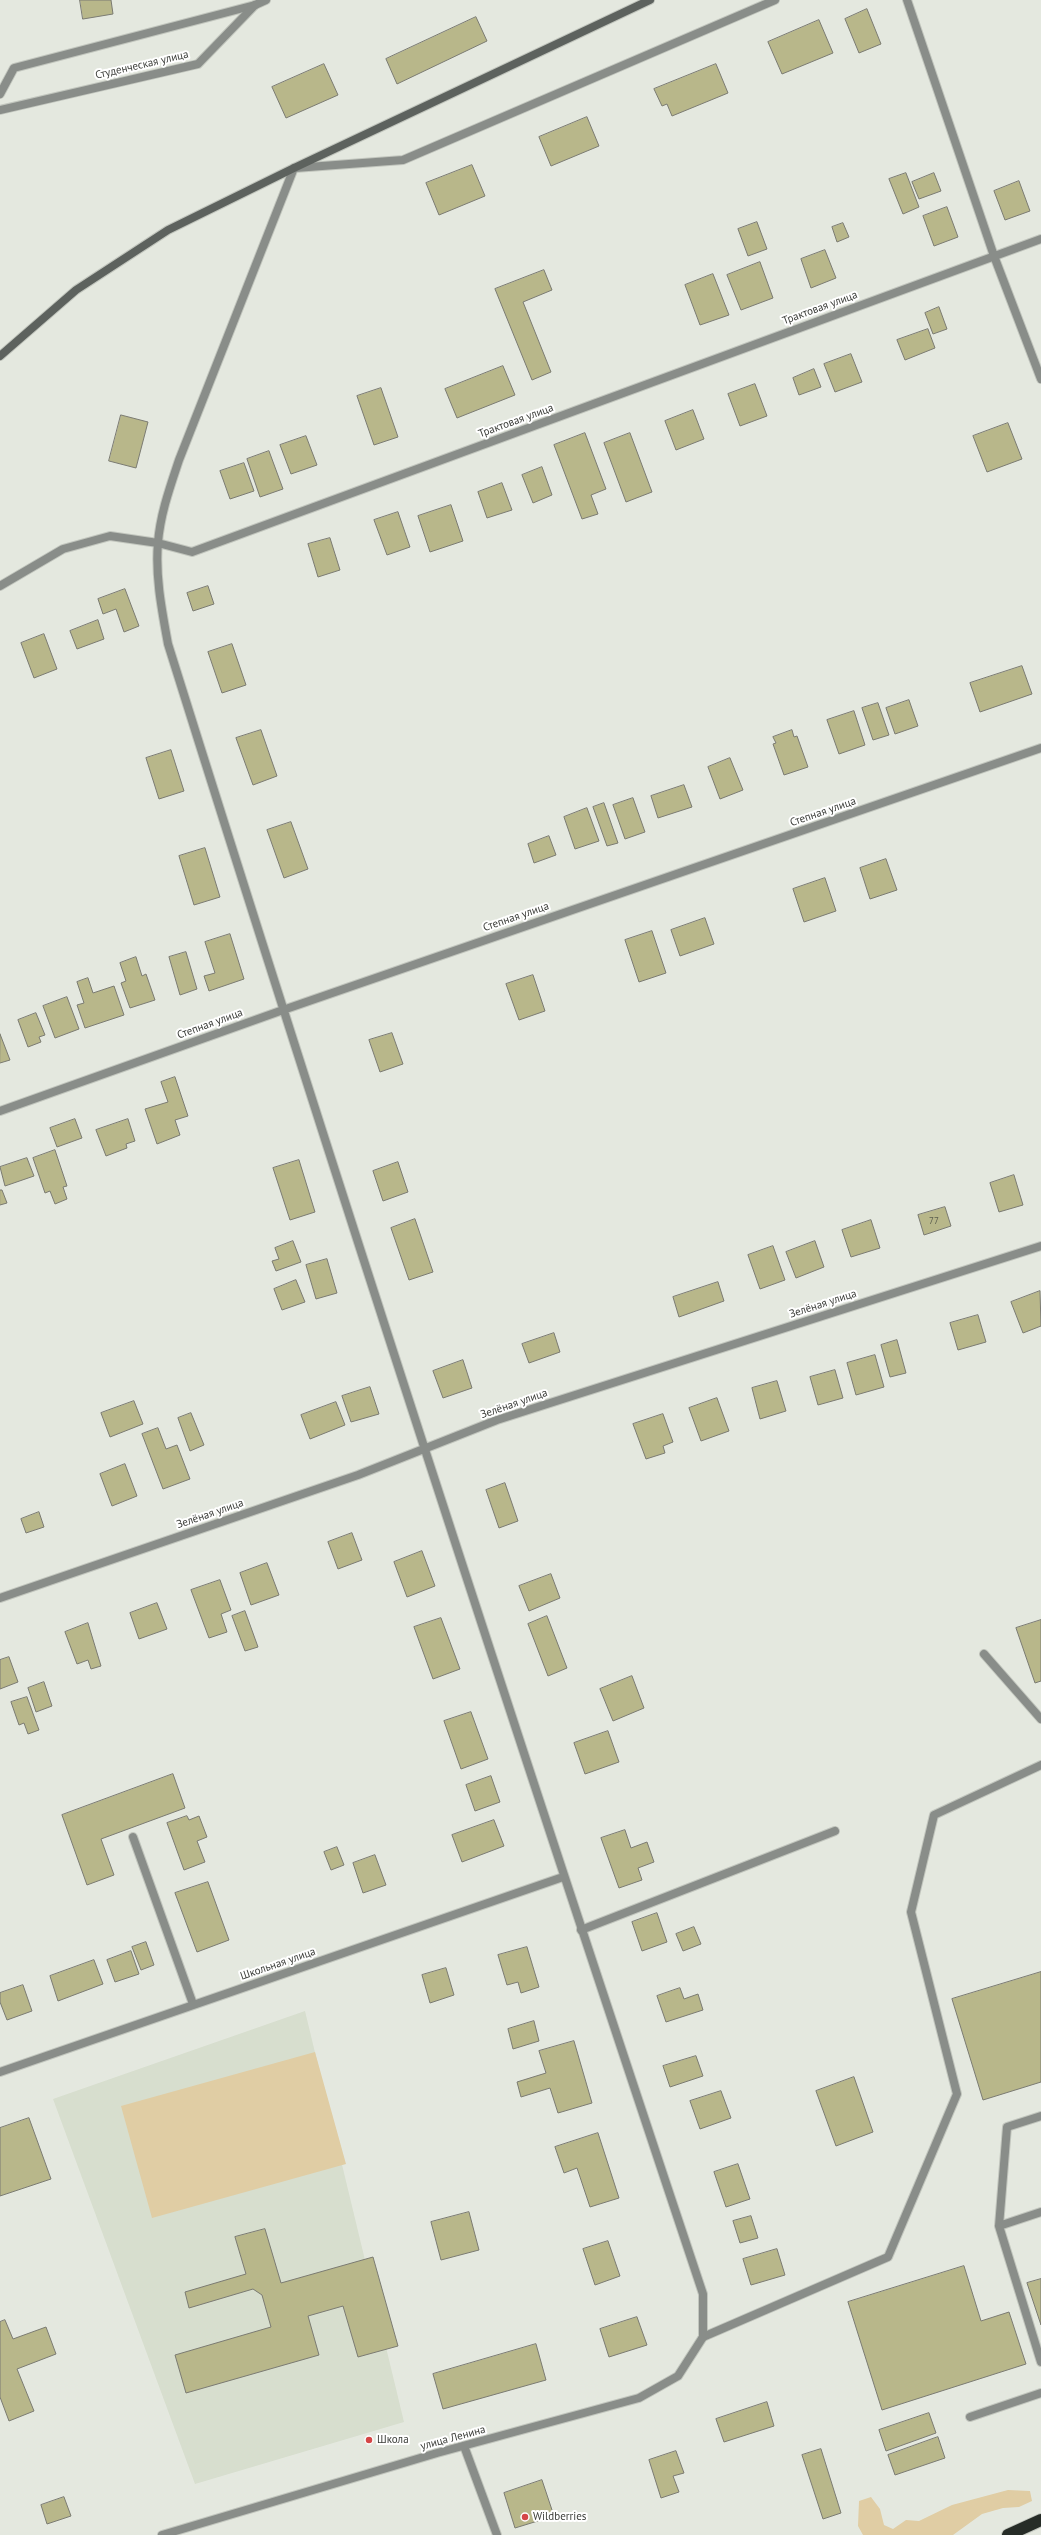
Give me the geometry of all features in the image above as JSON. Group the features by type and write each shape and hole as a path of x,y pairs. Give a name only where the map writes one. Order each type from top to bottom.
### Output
{"highway":[{"path":"1008,2535 1041,2520"}],"main road":[{"path":"0,356 76,290 168,230 294,168 650,0"}],"street":[{"name":"Студенческая улица","path":"0,110 198,64 255,5 266,0"},
{"path":"775,0 402,160 294,168 179,460 167,498 158,543 160,593 168,644 282,1010 563,1877 703,2294 703,2337 888,2257 957,2094 911,1912 934,1815 1041,1765"},
{"path":"907,0 994,256 1041,379"},
{"path":"0,94 14,68 255,5"},
{"name":"Трактовая улица","path":"0,586 63,549 110,536 158,543 192,552 1041,239"},
{"name":"Степная улица","path":"0,1111 282,1010 1041,748"},
{"name":"Зелёная улица","path":"0,1598 358,1474 497,1420 1041,1246"},
{"path":"984,1654 1041,1719"},
{"path":"581,1930 835,1831"},
{"path":"133,1837 193,2004"},
{"name":"Школьная улица","path":"0,2072 563,1877"},
{"path":"1041,2116 1007,2127 999,2226 1041,2362"},
{"path":"999,2226 1041,2212"},
{"name":"улица Ленина","path":"162,2535 464,2446 639,2398 678,2376 703,2337"},
{"path":"970,2417 1041,2393"},
{"path":"464,2446 497,2535"}],"shaded area":[{"path":"305,2011 404,2422 195,2484 53,2099"},
{"path":"315,2052 346,2164 152,2218 121,2106"},
{"path":"1008,2490 1030,2491 1032,2501 1019,2507 1003,2508 982,2514 953,2535 863,2535 858,2526 859,2501 871,2497 880,2509 884,2525 893,2529 906,2520 919,2521 952,2505"}],"building":[{"path":"80,0 111,0 113,14 83,19"},
{"path":"867,9 881,44 859,53 845,19"},
{"path":"476,17 487,41 397,84 386,59"},
{"path":"819,20 833,53 782,74 768,42"},
{"path":"324,64 338,95 286,118 272,87"},
{"path":"716,64 728,93 672,116 667,104 662,106 654,89"},
{"path":"587,117 599,146 551,166 539,137"},
{"path":"472,165 485,196 439,215 426,183"},
{"path":"906,173 919,207 903,214 889,179"},
{"path":"934,173 941,191 919,199 912,182"},
{"path":"1019,181 1030,211 1005,220 994,191"},
{"path":"947,207 958,237 934,246 923,216"},
{"path":"757,222 767,249 748,256 738,229"},
{"path":"843,223 849,237 837,242 832,227"},
{"path":"825,250 836,278 811,288 801,259"},
{"path":"760,262 773,298 741,310 727,275"},
{"path":"544,270 552,290 523,302 551,372 532,380 495,289"},
{"path":"713,274 729,315 700,325 685,285"},
{"path":"939,307 947,329 933,334 925,313"},
{"path":"928,329 935,348 905,360 897,340"},
{"path":"851,354 862,382 835,392 824,364"},
{"path":"503,366 515,395 457,418 445,389"},
{"path":"814,369 821,387 799,395 793,378"},
{"path":"755,384 767,416 740,426 728,394"},
{"path":"381,388 398,437 374,445 357,396"},
{"path":"693,410 704,439 676,450 665,421"},
{"path":"121,415 148,422 136,468 109,461"},
{"path":"1008,423 1022,459 987,472 973,436"},
{"path":"585,433 606,489 591,495 598,514 582,519 554,445"},
{"path":"630,433 652,492 626,502 604,443"},
{"path":"306,436 317,465 291,474 280,445"},
{"path":"269,451 283,489 260,497 247,459"},
{"path":"244,463 254,491 230,499 220,471"},
{"path":"542,467 552,495 533,503 522,475"},
{"path":"502,483 512,510 487,518 478,492"},
{"path":"451,505 463,541 430,552 418,516"},
{"path":"398,512 410,547 387,555 374,520"},
{"path":"330,538 340,570 318,577 308,544"},
{"path":"208,586 214,604 193,611 187,593"},
{"path":"125,589 139,626 124,632 116,609 103,614 98,599"},
{"path":"98,620 104,639 77,649 70,631"},
{"path":"44,634 57,669 34,678 21,643"},
{"path":"232,644 246,685 222,693 208,652"},
{"path":"1022,666 1032,694 980,712 970,683"},
{"path":"909,700 918,726 895,734 886,708"},
{"path":"878,703 889,735 873,740 862,708"},
{"path":"854,711 865,745 839,754 827,720"},
{"path":"261,730 277,776 253,785 236,738"},
{"path":"792,730 794,737 797,736 808,767 784,775 773,744 776,743 773,737"},
{"path":"171,750 184,791 159,799 146,758"},
{"path":"730,758 743,790 720,799 708,767"},
{"path":"684,785 692,807 658,818 651,796"},
{"path":"633,798 645,832 625,839 613,805"},
{"path":"604,803 618,843 607,846 593,807"},
{"path":"587,808 599,841 575,849 564,817"},
{"path":"291,822 308,869 284,878 267,830"},
{"path":"549,836 556,855 534,863 528,844"},
{"path":"205,848 220,897 194,905 179,856"},
{"path":"886,859 897,890 870,899 860,868"},
{"path":"825,878 836,911 804,922 793,889"},
{"path":"705,918 714,944 680,956 671,930"},
{"path":"652,931 666,973 639,982 625,940"},
{"path":"230,934 244,979 209,991 204,976 215,973 205,942"},
{"path":"186,952 197,989 180,995 169,957"},
{"path":"136,957 142,976 146,974 155,1000 130,1008 121,983 126,981 120,963"},
{"path":"533,975 545,1011 519,1020 506,984"},
{"path":"88,978 93,993 114,986 124,1015 85,1028 77,1005 84,1003 77,982"},
{"path":"67,997 79,1029 55,1038 43,1006"},
{"path":"36,1013 45,1035 39,1037 41,1042 28,1047 18,1020"},
{"path":"392,1033 403,1064 380,1072 369,1040"},
{"path":"0,1034 10,1060 0,1063"},
{"path":"175,1077 188,1116 175,1120 180,1135 157,1144 145,1109 168,1102 161,1082"},
{"path":"75,1119 82,1138 57,1147 50,1128"},
{"path":"128,1119 135,1141 126,1144 127,1148 106,1156 96,1130"},
{"path":"55,1150 67,1186 63,1187 67,1199 55,1204 50,1191 45,1193 33,1158"},
{"path":"27,1158 34,1176 5,1186 0,1167"},
{"path":"299,1160 315,1212 290,1220 273,1168"},
{"path":"398,1162 408,1192 383,1201 373,1171"},
{"path":"1014,1175 1023,1205 999,1212 990,1183"},
{"path":"0,1190 2,1190 7,1203 0,1205"},
{"path":"945,1207 951,1226 924,1235 918,1215"},
{"path":"415,1219 433,1272 409,1280 391,1228"},
{"path":"871,1220 880,1248 851,1257 842,1230"},
{"path":"293,1241 301,1262 276,1271 272,1261 279,1259 275,1248"},
{"path":"815,1241 824,1267 796,1278 786,1252"},
{"path":"773,1246 785,1280 760,1289 748,1255"},
{"path":"327,1259 337,1293 316,1299 306,1265"},
{"path":"296,1280 305,1302 282,1310 274,1289"},
{"path":"718,1282 724,1301 679,1317 673,1297"},
{"path":"1040,1291 1041,1326 1023,1333 1011,1302"},
{"path":"978,1315 986,1342 958,1350 950,1323"},
{"path":"554,1333 560,1352 529,1363 522,1344"},
{"path":"897,1340 906,1373 890,1377 881,1345"},
{"path":"875,1355 884,1387 856,1395 847,1363"},
{"path":"463,1360 472,1388 443,1398 433,1371"},
{"path":"835,1370 843,1398 818,1405 810,1377"},
{"path":"777,1381 786,1411 760,1419 752,1388"},
{"path":"370,1387 379,1414 351,1422 342,1396"},
{"path":"717,1398 729,1431 701,1441 689,1408"},
{"path":"134,1401 143,1424 110,1437 101,1413"},
{"path":"336,1402 345,1425 310,1439 301,1415"},
{"path":"191,1413 204,1445 190,1451 178,1418"},
{"path":"663,1414 673,1442 663,1446 665,1453 646,1459 633,1424"},
{"path":"158,1428 166,1449 177,1445 190,1479 163,1489 142,1434"},
{"path":"125,1464 137,1496 112,1506 100,1474"},
{"path":"505,1483 518,1521 499,1528 486,1490"},
{"path":"39,1512 44,1527 26,1533 21,1519"},
{"path":"352,1533 362,1560 338,1569 328,1542"},
{"path":"422,1551 435,1586 407,1597 394,1562"},
{"path":"267,1563 279,1595 251,1605 240,1573"},
{"path":"551,1574 560,1598 529,1611 519,1586"},
{"path":"220,1580 231,1610 221,1614 227,1632 209,1638 191,1590"},
{"path":"157,1603 167,1629 139,1639 130,1613"},
{"path":"245,1611 258,1647 245,1651 232,1616"},
{"path":"547,1616 567,1668 548,1676 528,1624"},
{"path":"441,1618 460,1669 433,1679 414,1627"},
{"path":"1041,1620 1041,1681 1035,1683 1016,1628"},
{"path":"88,1623 101,1666 91,1669 88,1660 77,1664 65,1632"},
{"path":"9,1657 18,1682 0,1689 0,1660"},
{"path":"632,1676 644,1708 613,1721 600,1689"},
{"path":"44,1682 52,1706 36,1712 28,1688"},
{"path":"27,1697 39,1730 28,1734 24,1723 19,1725 11,1702"},
{"path":"471,1712 488,1759 461,1769 444,1721"},
{"path":"608,1731 619,1762 585,1774 574,1743"},
{"path":"173,1774 185,1808 101,1839 114,1875 87,1885 62,1815"},
{"path":"491,1776 500,1802 475,1811 466,1785"},
{"path":"187,1816 189,1820 199,1816 207,1837 197,1841 205,1862 184,1870 167,1823"},
{"path":"494,1820 504,1846 462,1862 452,1835"},
{"path":"625,1830 631,1848 647,1842 654,1862 638,1868 642,1880 619,1888 601,1838"},
{"path":"337,1847 344,1865 331,1870 324,1852"},
{"path":"375,1855 386,1885 363,1893 353,1863"},
{"path":"208,1882 229,1940 197,1952 175,1893"},
{"path":"657,1913 667,1942 642,1951 632,1922"},
{"path":"694,1927 701,1944 683,1951 676,1934"},
{"path":"146,1942 154,1965 141,1970 132,1947"},
{"path":"527,1947 539,1987 521,1993 518,1982 507,1985 498,1955"},
{"path":"131,1951 139,1974 115,1982 107,1960"},
{"path":"94,1960 103,1984 58,2001 50,1976"},
{"path":"446,1968 454,1995 430,2003 422,1975"},
{"path":"1041,1972 1041,2082 983,2100 952,1999"},
{"path":"23,1985 32,2011 7,2020 0,2002 0,1993"},
{"path":"680,1988 684,1999 698,1994 703,2010 666,2022 657,1996"},
{"path":"534,2021 539,2041 513,2049 508,2029"},
{"path":"574,2041 592,2103 558,2113 550,2088 521,2097 517,2082 546,2073 539,2051"},
{"path":"696,2056 703,2076 670,2087 663,2066"},
{"path":"854,2077 873,2132 836,2146 816,2091"},
{"path":"721,2091 731,2118 700,2129 690,2101"},
{"path":"29,2118 51,2179 0,2196 0,2128"},
{"path":"598,2133 619,2198 590,2207 577,2168 564,2173 555,2147"},
{"path":"738,2164 750,2199 726,2207 714,2172"},
{"path":"469,2212 479,2250 441,2260 431,2222"},
{"path":"751,2216 758,2238 740,2243 733,2221"},
{"path":"265,2229 281,2283 373,2257 398,2346 358,2357 343,2306 308,2316 319,2355 186,2393 175,2355 271,2327 262,2295 253,2289 189,2308 185,2292 246,2274 235,2237"},
{"path":"608,2241 620,2276 595,2285 583,2249"},
{"path":"777,2249 785,2275 751,2285 743,2259"},
{"path":"964,2266 981,2321 1009,2312 1026,2364 882,2410 848,2302"},
{"path":"1041,2279 1041,2325 1027,2283"},
{"path":"637,2317 647,2345 609,2357 600,2329"},
{"path":"5,2320 13,2339 46,2327 56,2354 17,2369 34,2411 9,2421 0,2397 0,2322"},
{"path":"536,2344 546,2380 443,2409 433,2374"},
{"path":"767,2402 774,2426 724,2442 716,2419"},
{"path":"929,2413 936,2433 886,2451 879,2430"},
{"path":"938,2437 945,2458 895,2475 888,2455"},
{"path":"821,2449 841,2513 823,2519 802,2455"},
{"path":"676,2451 684,2473 673,2476 679,2492 661,2498 649,2460"},
{"path":"542,2480 554,2516 515,2528 504,2493"},
{"path":"64,2497 71,2516 47,2524 41,2505"}],"place":[{"name":"Школа","path":"369,2440"},
{"name":"Wildberries","path":"525,2517"}]}
